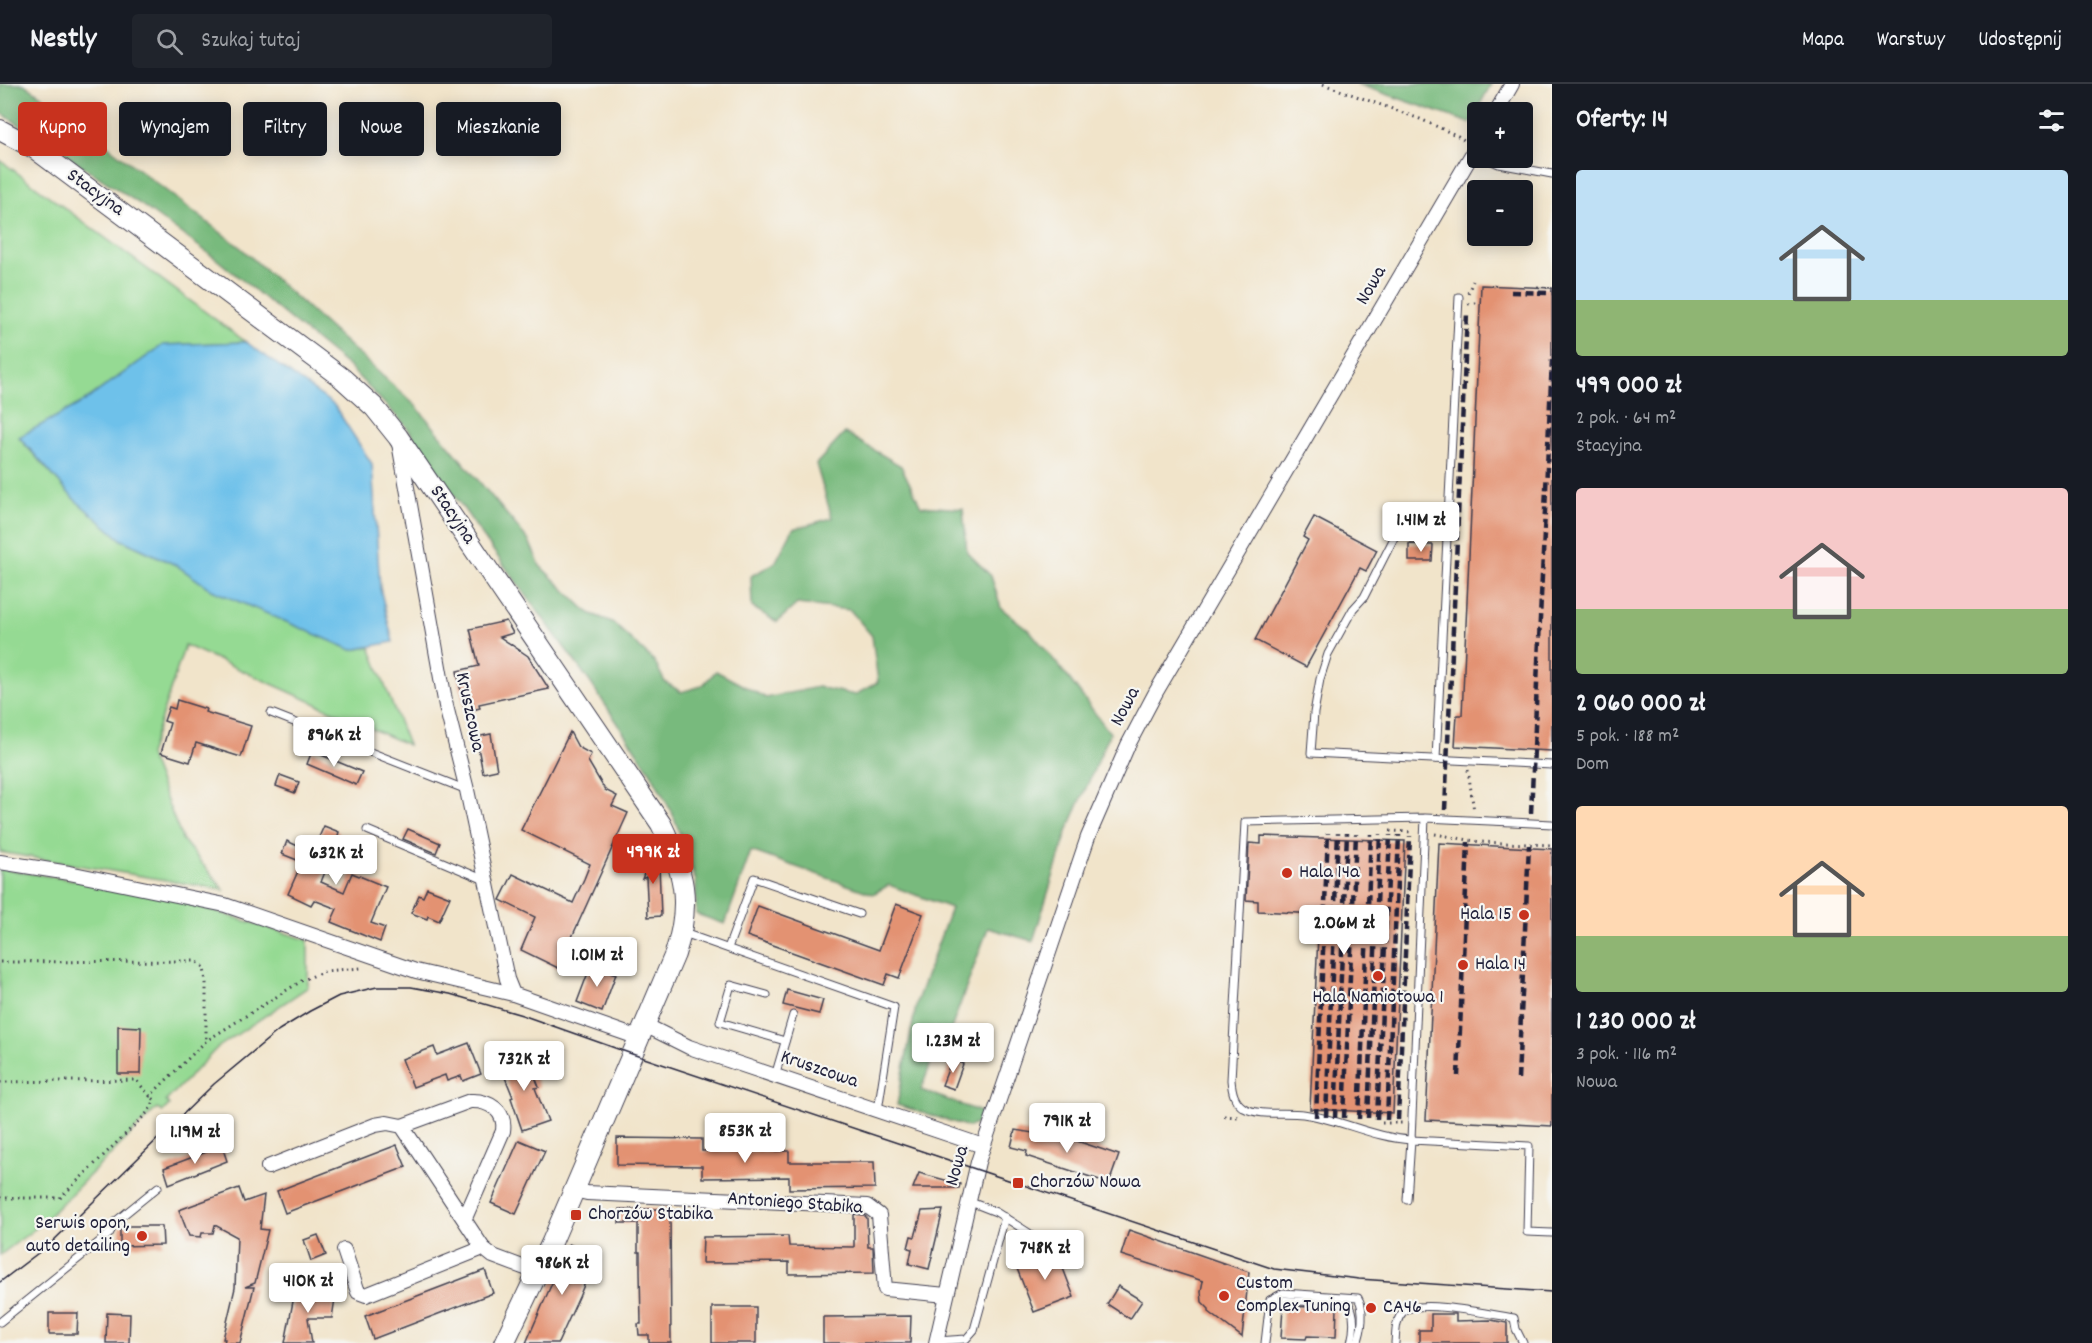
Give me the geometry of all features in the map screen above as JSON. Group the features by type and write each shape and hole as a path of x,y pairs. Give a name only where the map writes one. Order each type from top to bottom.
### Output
{"street":[{"path":"1502,102 1512,84"},
{"name":"Stacyjna","path":"0,130 34,148 342,378 374,407 398,436 661,824 675,854 684,883 681,932 675,954 642,1032"},
{"name":"Nowa","path":"936,1342 983,1146 1088,837 1128,745 1156,692 1468,168"},
{"name":"Kruszcowa","path":"398,436 446,706 507,979 513,994"},
{"name":"Kruszcowa","path":"0,862 69,873 225,905 416,971 513,994 642,1032 983,1146"},
{"path":"504,1343 552,1242 642,1032"},
{"path":"268,1167 375,1125 387,1123 402,1126 470,1101 478,1101 490,1105 502,1115 504,1122 503,1131 465,1218"},
{"path":"402,1126 483,1248 493,1256 536,1272"},
{"name":"Antoniego Stabika","path":"574,1190 587,1193 867,1206 879,1215 885,1289 946,1294"},
{"path":"344,1250 358,1292 366,1295 483,1248"}],"lane":[{"path":"1520,168 1552,174"},
{"path":"1436,759 1459,297"},
{"path":"1447,524 1414,525 1398,530 1364,597 1353,609 1328,654 1316,702 1311,753 1552,765"},
{"path":"271,712 466,790"},
{"path":"1407,1200 1425,818"},
{"path":"1552,824 1425,818 1245,822 1231,1080 1235,1099 1250,1111 1309,1115 1395,1138 1529,1146 1527,1232 1552,1233"},
{"path":"367,830 485,880"},
{"path":"728,948 754,878 859,914"},
{"path":"681,932 894,1007 878,1110"},
{"path":"766,995 731,985 720,1022 785,1041"},
{"path":"775,1076 793,1015"},
{"path":"0,1322 109,1234 116,1221 158,1187"},
{"path":"968,1201 1005,1217 1029,1233"},
{"path":"936,1342 966,1339 974,1330 1005,1217"},
{"path":"1270,1300 1283,1293 1358,1298 1362,1304 1360,1335 1357,1343"},
{"path":"1265,1343 1270,1300"},
{"path":"1270,1300 1348,1303 1353,1314 1351,1343"},
{"path":"1395,1343 1396,1329 1403,1312 1410,1307 1428,1305 1514,1318 1516,1329 1523,1343"}],"path":[{"path":"1323,84 1429,123 1467,142"},
{"path":"1473,281 1463,304 1481,302"},
{"path":"1467,765 1476,820"},
{"path":"1379,831 1415,832"},
{"path":"1478,831 1480,842"},
{"path":"1426,833 1480,842 1552,845"},
{"path":"0,962 196,961 204,968 206,983 206,1041"},
{"path":"150,1096 206,1041 303,980 325,971 368,967"},
{"path":"0,1082 136,1080 155,1100 148,1112 60,1198 0,1198"},
{"path":"1224,1116 1248,1117"},
{"path":"1376,1122 1412,1124"}],"green space":[{"path":"0,84 24,84 50,102 18,102 18,124 0,112"},
{"path":"1357,84 1491,84 1481,102 1467,102 1467,122"},
{"path":"107,145 241,248 416,406 529,541 540,566 589,613 612,622 654,661 665,682 681,692 702,686 716,671 766,698 818,687 855,695 878,682 872,636 850,610 797,604 777,622 752,607 751,576 775,563 793,529 832,518 816,464 845,433 901,466 921,506 963,509 967,552 991,576 1001,608 1031,632 1110,733 1068,829 1033,941 988,928 947,1040 940,1037 921,1090 981,1112 976,1124 969,1127 897,1105 917,1001 951,908 889,885 873,894 751,851 725,924 696,914 696,881 674,817 651,773 590,682 484,538 406,426 349,367 215,258 140,204 67,156 107,156"},
{"path":"0,160 246,342 163,345 83,402 19,438 74,499 122,540 176,565 212,590 352,650 370,647 408,745 185,645 149,755 182,839 224,890 0,852"},
{"path":"0,869 149,891 308,940 308,987 217,1048 166,1101 169,1105 162,1112 157,1108 40,1225 0,1255"}],"water":[{"path":"246,342 334,405 372,464 380,588 393,642 352,650 212,590 176,565 122,540 74,499 19,437 83,402 163,345"}],"building":[{"path":"1481,285 1552,288 1552,751 1455,746 1457,715 1462,715"},
{"path":"1314,517 1377,550 1366,571 1360,568 1306,667 1255,640 1308,540 1303,537"},
{"path":"1409,544 1433,545 1432,561 1409,561"},
{"path":"506,621 513,633 500,637 528,656 549,689 479,704 480,708 465,712 457,671 479,666 470,629"},
{"path":"177,700 206,709 205,712 251,726 241,757 196,743 190,762 161,753 170,723 164,721 169,707 175,709"},
{"path":"570,732 578,747 591,754 588,761 605,790 617,796 612,806 628,813 558,968 521,950 535,917 500,900 513,874 573,903 584,879 590,864 521,830"},
{"path":"491,734 497,770 483,773 476,737"},
{"path":"312,751 362,772 356,785 307,764"},
{"path":"280,775 299,782 295,793 276,786"},
{"path":"324,826 339,832 337,839 344,842 337,859 331,857 321,882 344,892 352,873 386,887 371,923 385,928 380,942 331,922 337,909 314,900 311,905 288,894 302,862 282,854 287,841 302,848 305,842 315,846"},
{"path":"408,829 440,843 436,853 403,839"},
{"path":"1261,836 1405,841 1393,1113 1310,1109 1319,914 1258,911 1258,901 1246,900 1249,843 1261,844"},
{"path":"656,842 661,916 648,917 646,877 642,879"},
{"path":"1439,843 1552,849 1552,1126 1426,1120"},
{"path":"427,888 450,897 439,921 411,913 419,895 423,897"},
{"path":"896,904 923,914 899,978 888,974 884,985 747,936 758,906 879,950"},
{"path":"591,965 616,974 602,1012 577,1002"},
{"path":"787,990 823,1000 819,1014 783,1005"},
{"path":"118,1026 141,1027 140,1074 118,1074"},
{"path":"469,1043 481,1074 463,1081 461,1076 447,1081 445,1075 413,1087 402,1059 434,1047 437,1055"},
{"path":"526,1054 539,1087 535,1088 548,1121 522,1130 511,1098 513,1097 500,1065"},
{"path":"952,1059 963,1064 954,1089 942,1085"},
{"path":"1035,1127 1119,1155 1109,1183 1026,1156 1027,1151 1011,1147 1015,1130 1033,1133"},
{"path":"617,1138 702,1139 702,1151 789,1151 789,1162 874,1162 875,1188 789,1189 789,1177 702,1178 702,1166 617,1165"},
{"path":"519,1140 545,1151 516,1214 491,1203"},
{"path":"397,1145 406,1167 285,1213 277,1191"},
{"path":"222,1146 227,1161 169,1184 164,1168"},
{"path":"919,1173 960,1184 959,1188 913,1188"},
{"path":"239,1188 244,1202 264,1195 260,1229 268,1230 255,1283 245,1287 254,1287 240,1343 224,1343 235,1288 237,1237 215,1225 213,1233 202,1233 201,1237 189,1236 179,1210"},
{"path":"619,1209 670,1209 671,1343 649,1343 649,1335 639,1335 638,1324 641,1324 638,1223 619,1223"},
{"path":"943,1210 929,1269 909,1264 912,1249 908,1248 911,1236 915,1237 922,1211"},
{"path":"854,1214 864,1215 867,1218 868,1247 873,1247 874,1273 789,1274 789,1262 702,1263 703,1237 788,1236 789,1246 854,1247"},
{"path":"120,1226 162,1226 163,1245 120,1246"},
{"name":"Custom Complex Tuning","path":"1129,1230 1249,1272 1242,1337 1209,1312 1202,1302 1203,1281 1121,1255"},
{"path":"318,1235 326,1255 311,1261 304,1240"},
{"path":"569,1244 596,1256 579,1297 558,1343 526,1343"},
{"path":"1056,1250 1074,1297 1034,1312 1016,1266"},
{"path":"485,1270 493,1293 373,1339 365,1316"},
{"path":"1118,1286 1142,1301 1130,1319 1107,1304"},
{"path":"295,1291 336,1292 332,1318 308,1318 312,1343 285,1343"},
{"path":"1283,1306 1337,1308 1336,1337 1281,1338"},
{"path":"712,1307 756,1307 756,1343 712,1343"},
{"path":"49,1313 78,1313 77,1334 49,1334"},
{"path":"107,1313 130,1314 129,1343 106,1343"},
{"path":"1431,1314 1456,1314 1456,1321 1491,1320 1507,1323 1507,1343 1419,1343 1419,1330 1431,1330"},
{"path":"911,1316 910,1343 823,1343 823,1317"}],"tram line":[{"path":"0,1282 50,1244 214,1084 279,1030 339,996 377,987 411,987 450,994 522,1015 1274,1269 1359,1279 1552,1292"}],"railway":[{"path":"1511,292 1552,293"},
{"path":"1445,810 1467,313"},
{"path":"1531,813 1552,360"},
{"path":"1316,1117 1328,833"},
{"path":"1326,1117 1338,833"},
{"path":"1335,1118 1347,833"},
{"path":"1344,1118 1356,834"},
{"path":"1359,1119 1371,834"},
{"path":"1368,1118 1380,834"},
{"path":"1377,1119 1390,835"},
{"path":"1387,1120 1399,835"},
{"path":"1398,1120 1410,836"},
{"path":"1458,1076 1468,842"},
{"path":"1518,1079 1529,845"}],"place":[{"name":"Hala 14a","path":"1287,873"},
{"name":"Hala 15","path":"1524,915"},
{"name":"Hala 14","path":"1463,965"},
{"name":"Hala Namiotowa 1","path":"1378,976"},
{"name":"Chorzów Nowa","path":"1018,1183"},
{"name":"Chorzów Stabika","path":"576,1215"},
{"name":"Serwis opon, auto detailing","path":"142,1236"},
{"name":"Custom Complex Tuning","path":"1224,1296"},
{"name":"CA46","path":"1371,1308"}]}
